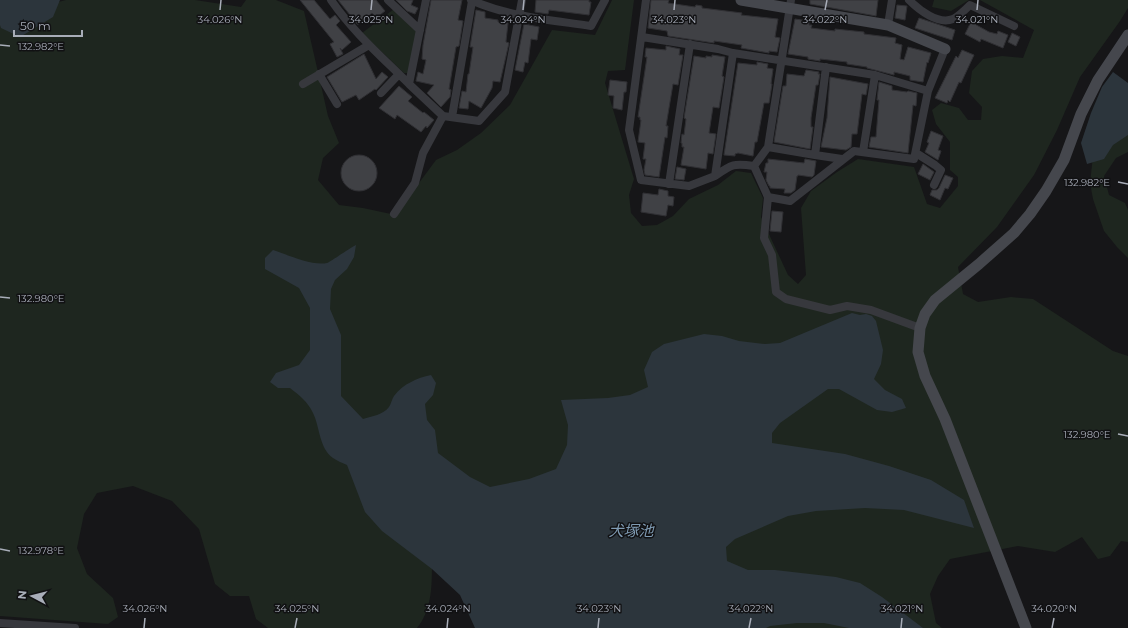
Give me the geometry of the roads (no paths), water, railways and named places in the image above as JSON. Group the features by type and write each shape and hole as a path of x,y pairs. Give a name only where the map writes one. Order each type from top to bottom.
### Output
{"street":[{"path":"331,0 340,14 369,45 443,116 478,121 505,92 522,0"},
{"path":"388,0 420,30"},
{"path":"409,84 426,0"},
{"path":"452,117 472,0 494,10 519,16 591,26 605,0"},
{"path":"646,0 629,130 641,180 689,186 715,176 726,168 737,164 754,166"},
{"path":"741,0 790,4 888,25 945,49 928,91 914,159 854,151 790,201 768,197"},
{"path":"888,25 892,0"},
{"path":"909,0 919,10 938,19 953,19 970,5 1014,26"},
{"path":"754,166 768,147 790,4"},
{"path":"1026,628 945,419 925,376 918,352 920,328 925,314 934,300 979,264 1014,233 1030,214 1046,191 1064,160 1081,114 1098,80 1128,35"},
{"path":"642,37 875,75 928,91"},
{"path":"669,184 690,44"},
{"path":"303,84 369,45"},
{"path":"715,176 733,53"},
{"path":"815,155 826,67"},
{"path":"319,74 337,104"},
{"path":"381,93 399,74"},
{"path":"863,152 875,75"},
{"path":"394,214 415,183 423,153 443,116"},
{"path":"768,147 842,159"},
{"path":"916,153 941,170 934,185"},
{"path":"754,166 768,197 764,238 772,255 776,292 786,299 830,310 847,306 871,310 920,328"},
{"path":"0,622 75,628"}],"water":[{"path":"0,0 60,0 53,17 20,37 1,28"},
{"path":"1113,72 1128,83 1128,135 1113,145 1104,159 1087,164 1081,143 1102,87"},
{"name":"犬塚池","path":"356,245 354,257 347,269 335,280 331,289 330,309 341,335 341,396 363,419 384,412 390,406 394,396 402,388 416,380 431,375 436,383 433,395 425,404 427,420 435,430 438,453 470,477 490,487 529,479 556,469 567,445 568,425 561,400 608,398 630,395 648,387 644,370 652,352 664,344 704,334 722,336 739,341 765,344 780,343 852,313 872,316 876,321 883,350 881,364 874,379 885,390 902,399 906,408 892,412 877,410 839,389 828,389 780,423 772,433 772,443 845,454 889,466 931,480 964,500 974,528 904,510 865,508 816,511 788,516 735,539 726,547 727,561 748,570 775,570 836,577 860,583 882,597 923,628 849,628 824,623 797,623 770,626 766,628 475,628 460,595 432,569 382,531 365,512 347,465 328,454 322,443 311,409 306,402 290,388 278,388 270,382 276,373 299,365 310,350 310,308 299,288 265,269 265,258 273,250 307,262 321,264 327,263"}]}
